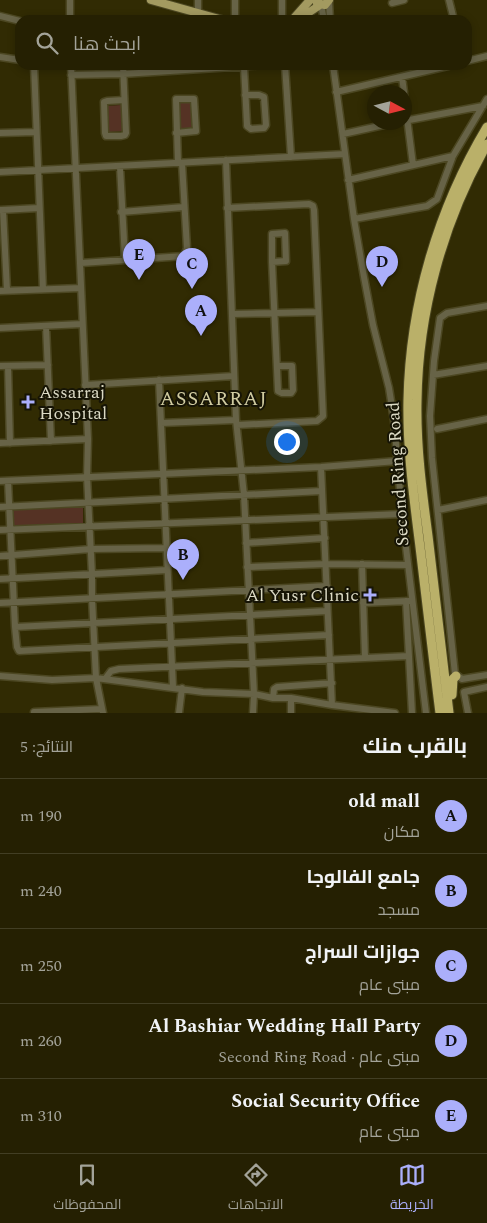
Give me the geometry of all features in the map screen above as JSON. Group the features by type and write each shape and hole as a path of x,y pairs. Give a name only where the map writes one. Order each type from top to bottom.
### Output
{"highway":[{"name":"Second Ring Road","path":"440,713 409,448 408,400 410,359 421,292 444,214 463,169 487,127"},
{"name":"Second Ring Road","path":"450,713 418,447 417,400 419,361 427,304 439,258 451,220 471,173 487,144"},
{"path":"455,713 452,689 453,679 456,676"}],"main road":[{"path":"151,0 204,15"},
{"path":"296,15 310,0"},
{"path":"303,15 318,3 326,4 329,0"}],"street":[{"path":"70,0 70,15"},
{"path":"198,0 198,13"},
{"path":"235,0 235,15"},
{"path":"282,0 282,15"},
{"path":"329,0 330,15"},
{"path":"392,3 404,0"},
{"path":"449,0 451,15"},
{"path":"318,3 322,15"},
{"path":"0,16 15,20"},
{"path":"472,60 487,56"},
{"path":"0,57 15,59"},
{"path":"34,70 43,289"},
{"path":"34,712 102,711 96,678 93,623 87,477 86,385 71,70"},
{"path":"123,70 123,74 124,100 125,135 106,136 104,133 104,102 124,100"},
{"path":"71,75 123,74 138,70"},
{"path":"244,70 247,126 251,129 264,128 266,125 264,97 260,95 246,95"},
{"path":"285,70 291,158"},
{"path":"334,70 354,219 373,326 389,388 408,565 412,713"},
{"path":"336,92 431,70"},
{"path":"402,77 403,85"},
{"path":"81,263 184,256 187,248 176,133 176,99 194,99 196,131 176,133"},
{"path":"354,219 432,204 439,196 453,156 487,99"},
{"path":"412,120 482,106"},
{"path":"343,134 367,129"},
{"path":"407,130 413,165"},
{"path":"0,133 36,132"},
{"path":"0,172 345,154"},
{"path":"348,180 453,156"},
{"path":"226,160 234,376 240,470 244,495 254,694 253,713"},
{"path":"120,166 125,259"},
{"path":"160,423 317,421 322,418 313,206 302,204 227,208"},
{"path":"121,212 184,207"},
{"path":"39,208 2,210 4,290 81,288"},
{"path":"272,262 286,261 285,233 272,234 272,262 278,391 291,393 293,388 292,366 277,366"},
{"path":"487,306 447,313 442,316 433,375 430,416 432,458 456,676 462,680 487,675"},
{"path":"232,314 318,312"},
{"path":"0,328 82,324"},
{"path":"46,326 51,441"},
{"path":"0,366 48,365"},
{"path":"8,366 10,443"},
{"path":"433,375 487,366"},
{"path":"86,385 234,376"},
{"path":"159,380 172,687"},
{"path":"437,429 487,419"},
{"path":"0,443 88,439"},
{"path":"0,481 321,467 397,461"},
{"path":"321,467 332,706"},
{"path":"8,481 15,627 19,651 329,635"},
{"path":"0,507 322,491"},
{"path":"438,510 487,500"},
{"path":"0,530 402,514"},
{"path":"246,543 325,538"},
{"path":"0,556 91,549 166,548"},
{"path":"247,567 326,564 408,565"},
{"path":"362,564 364,658"},
{"path":"0,579 167,570"},
{"path":"0,603 327,586"},
{"path":"363,603 409,601"},
{"path":"409,601 426,713"},
{"path":"15,627 328,611"},
{"path":"105,679 109,672 117,669 409,656"},
{"path":"0,676 52,680 96,678 204,692 291,698 332,706 395,713"},
{"path":"273,698 274,689 277,687 332,683"},
{"path":"468,713 464,692 487,686"},
{"path":"179,713 182,688"},
{"path":"291,698 291,713"}],"shaded area":[{"path":"193,102 194,128 180,129 178,103"},
{"path":"121,105 123,131 108,132 107,106"},
{"path":"83,507 83,523 14,527 13,510"}],"place":[{"name":"Social Security Office","path":"139,280"},
{"name":"Al Bashiar Wedding Hall Party","path":"382,287"},
{"name":"جوازات السراج","path":"192,289"},
{"name":"old mall","path":"201,336"},
{"name":"Assarraj Hospital","path":"28,402"},
{"name":"جامع الفالوجا","path":"183,580"},
{"name":"Al Yusr Clinic","path":"370,595"}],"district":[{"name":"ASSARRAJ","path":"214,399"}]}
